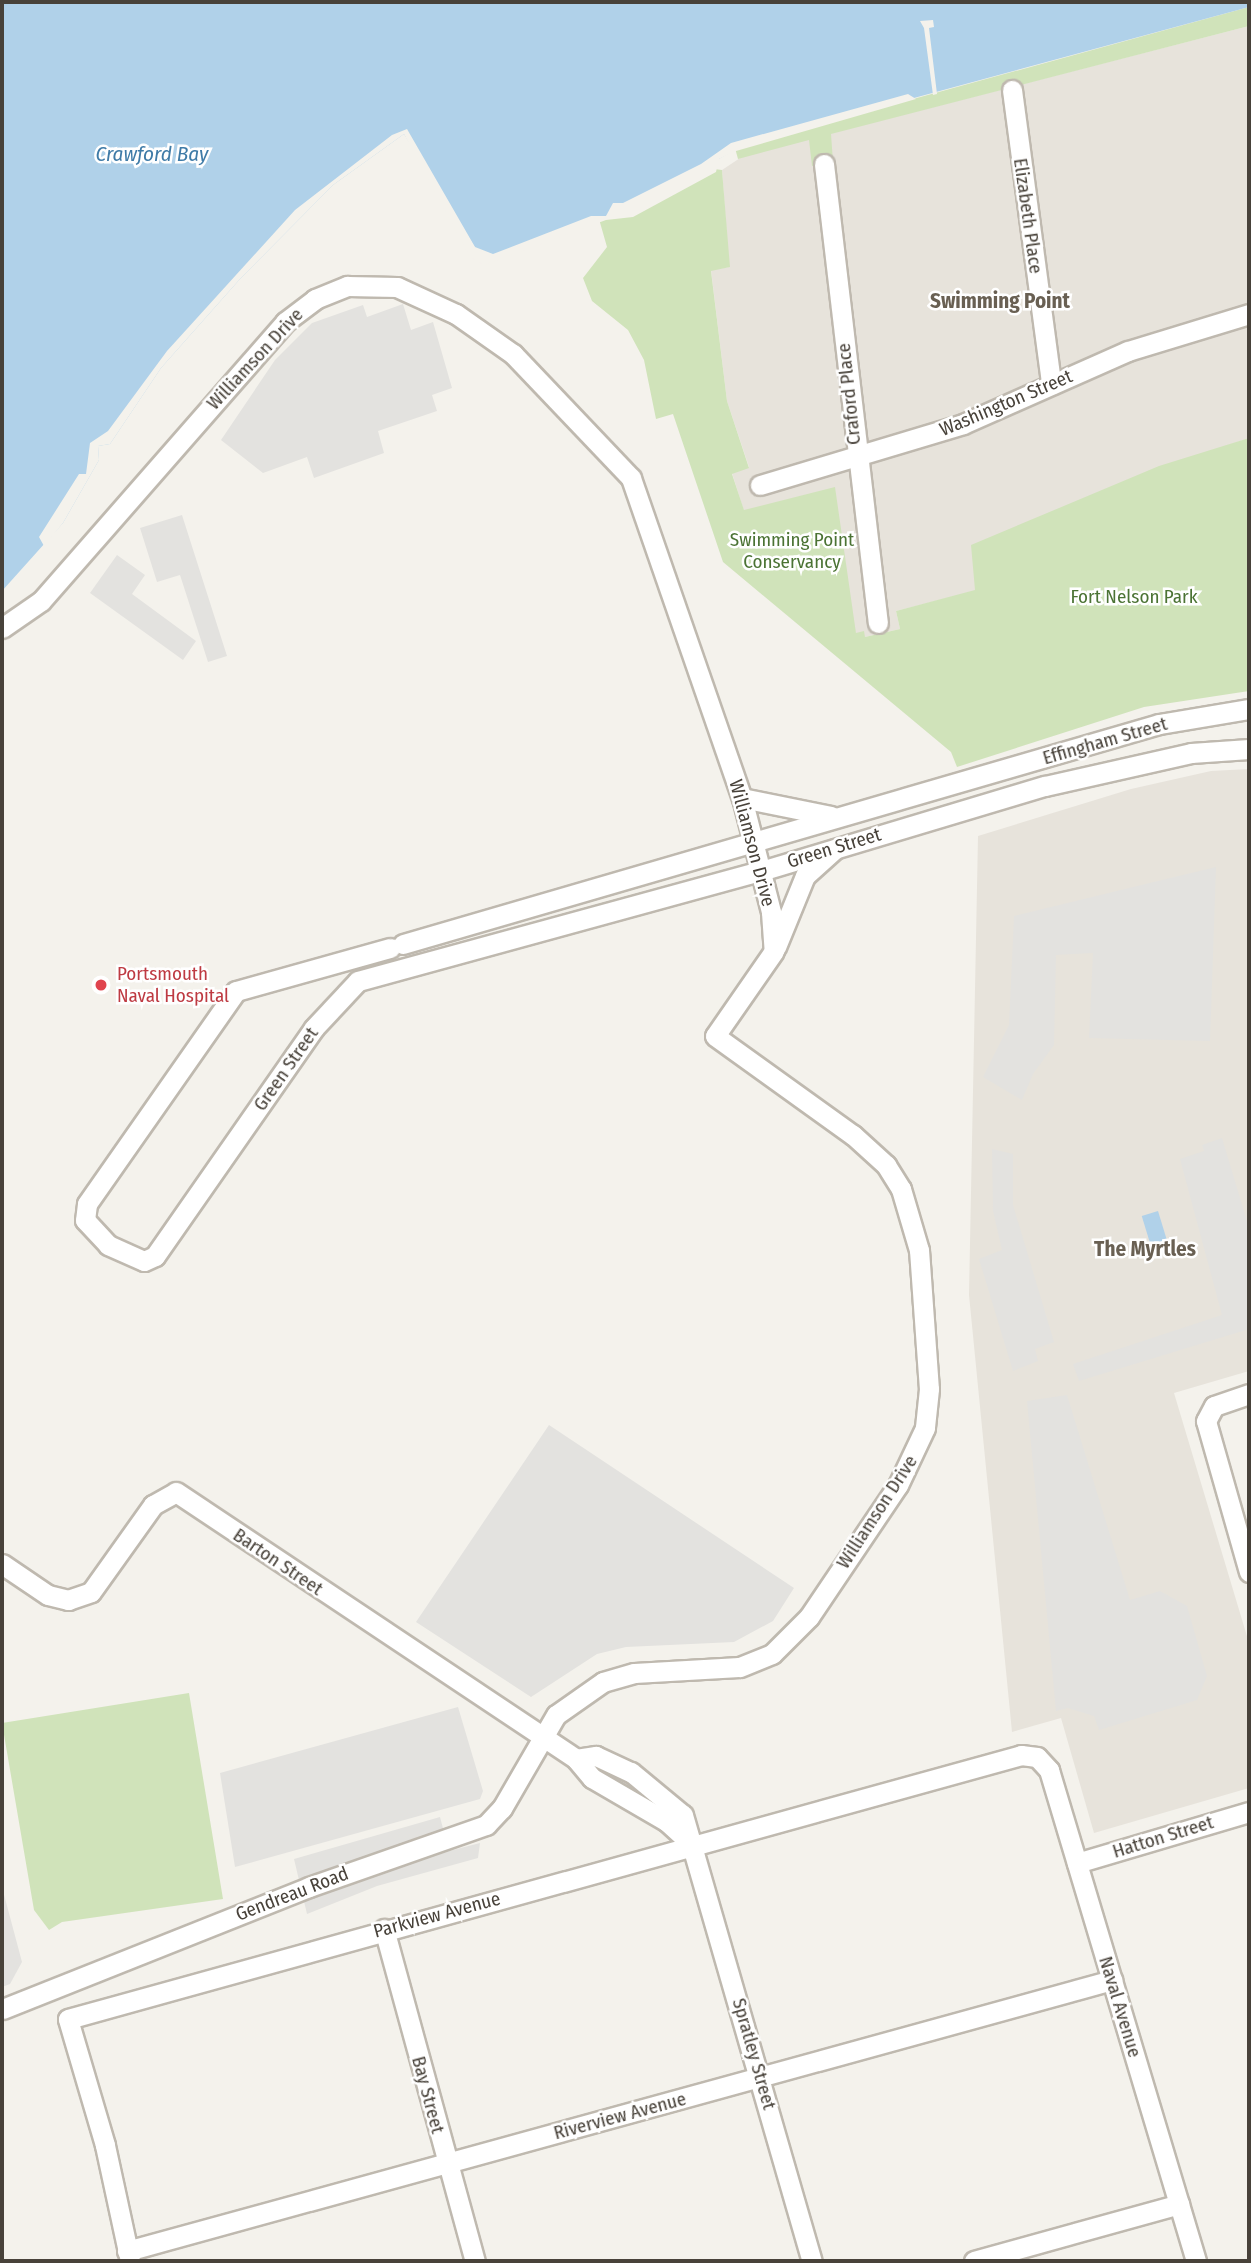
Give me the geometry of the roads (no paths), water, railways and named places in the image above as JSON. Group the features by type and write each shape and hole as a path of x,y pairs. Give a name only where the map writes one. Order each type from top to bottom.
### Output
{"street":[{"name":"Elizabeth Place","path":"1012,90 1051,384"},
{"name":"Craford Place","path":"824,164 856,457 878,623"},
{"name":"Williamson Drive","path":"2,628 41,601 301,308 346,286 397,287 456,314 513,354 623,466 645,511 741,798 761,871 774,951 715,1036 853,1135 886,1165 901,1189 919,1250 929,1356 925,1428 896,1489 809,1617 772,1654 739,1667 634,1673 604,1682 556,1715 541,1736"},
{"name":"Washington Street","path":"760,485 963,424 1128,351 1249,314"},
{"name":"Effingham Street","path":"963,783 1159,724 1249,709"},
{"name":"Effingham Street","path":"971,809 1145,762 1249,749"},
{"name":"Green Street","path":"963,783 752,839 397,946 236,991 87,1204 85,1220 108,1245 144,1261 155,1256 314,1028 358,981 761,871 840,844 971,809"},
{"path":"741,798 835,817"},
{"path":"774,951 805,876 840,844"},
{"path":"1249,1394 1222,1402 1209,1413 1207,1430 1249,1572"},
{"name":"Barton Street","path":"2,1564 48,1595 68,1600 91,1592 153,1505 176,1493 576,1759 596,1756 631,1772 683,1815 695,1847"},
{"name":"Gendreau Road","path":"2,2009 321,1882 486,1825 502,1808 541,1736"},
{"name":"Parkview Avenue","path":"129,2256 105,2145 68,2019 384,1929 695,1847 1021,1755 1037,1757"},
{"name":"Naval Avenue","path":"1037,1757 1049,1770 1196,2261"},
{"name":"Hatton Street","path":"1077,1863 1249,1812"},
{"name":"Spratley Street","path":"695,1847 812,2261"},
{"name":"Bay Street","path":"384,1929 475,2261"},
{"name":"Riverview Avenue","path":"129,2256 447,2164 1112,1980"},
{"path":"974,2261 1179,2204"}],"water":[{"name":"Crawford Bay","path":"2,2 1249,2 1249,7 752,142 606,216 484,262 404,134 333,185 240,279 161,368 110,444 98,446 99,460 63,523 2,591"},
{"path":"1158,1211 1170,1250 1154,1255 1142,1216"}],"place":[{"name":"Portsmouth Naval Hospital","path":"101,985"}],"district":[{"name":"Swimming Point","path":"1000,301"},
{"name":"The Myrtles","path":"1145,1249"}],"park label":[{"name":"Swimming Point Conservancy","path":"792,551"},
{"name":"Fort Nelson Park","path":"1134,597"}]}
